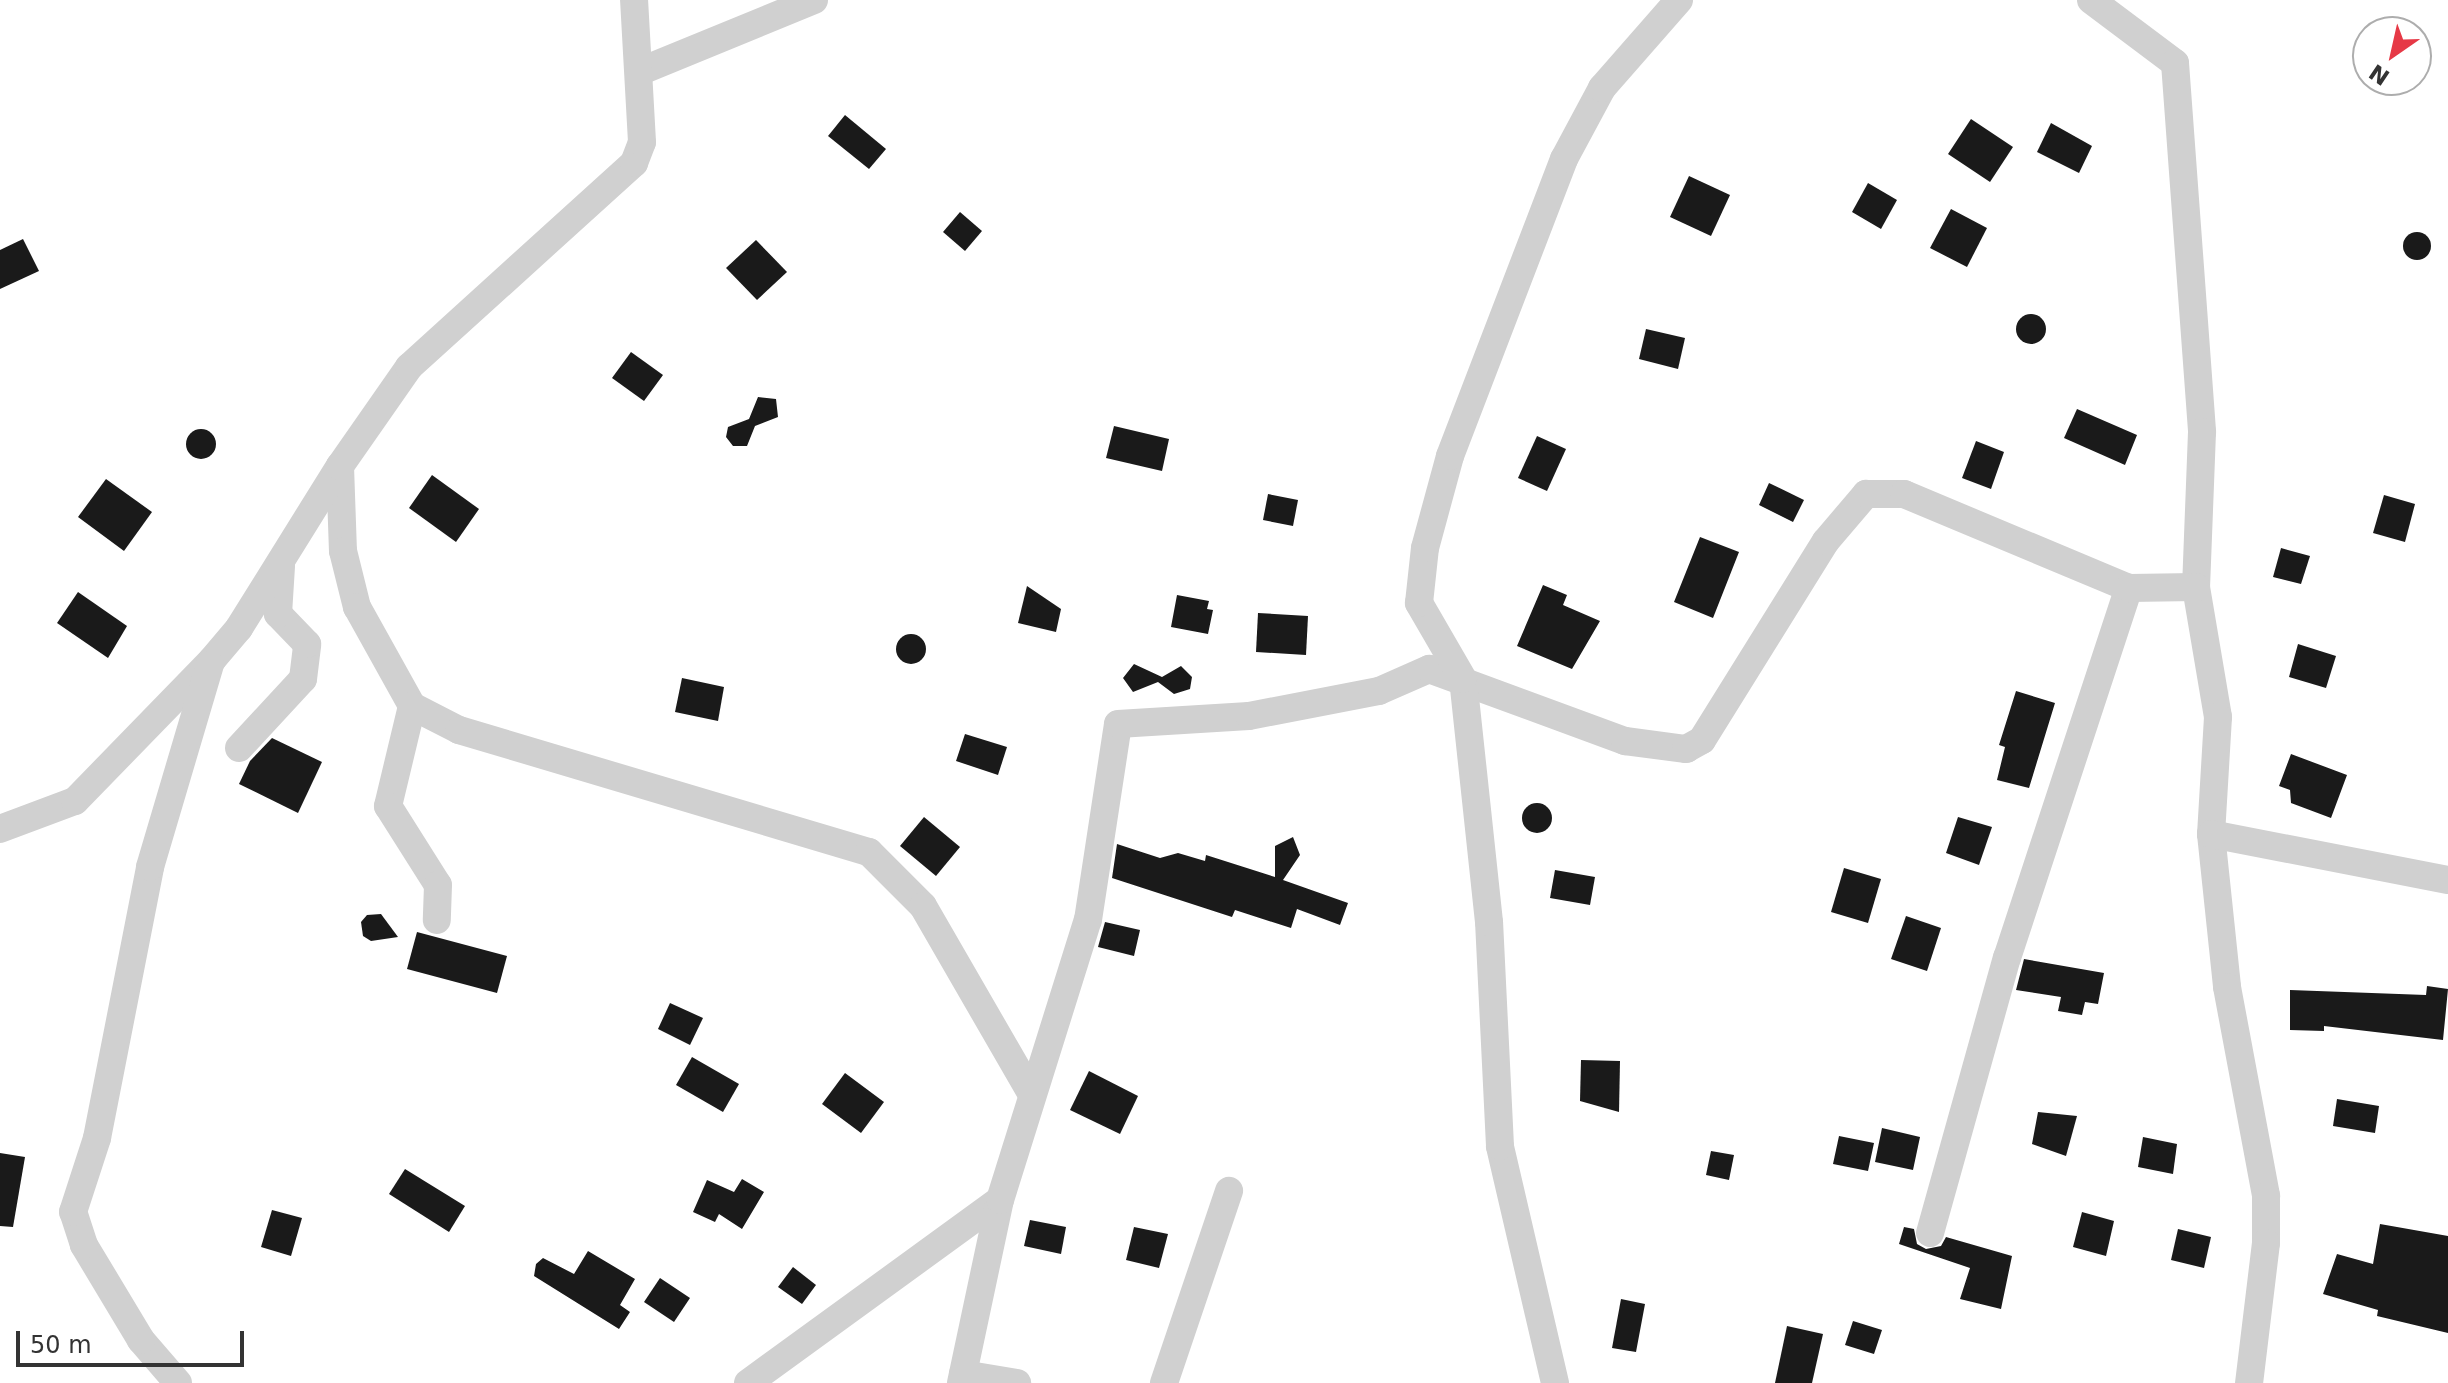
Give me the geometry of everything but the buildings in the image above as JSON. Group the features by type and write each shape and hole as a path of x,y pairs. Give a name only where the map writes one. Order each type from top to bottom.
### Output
{"street":[{"path":"0,829 75,801 212,660 239,628 340,466 409,367 634,163 642,142 641,71 634,0"},
{"path":"641,71 814,0"},
{"path":"1555,1383 1500,1146 1489,922 1463,679 1419,603 1425,548 1450,456 1564,159 1602,88 1679,0"},
{"path":"2091,0 2175,63 2202,432 2196,587 2218,717 2211,834 2227,987 2266,1196 2266,1243 2249,1383"},
{"path":"340,466 343,551 357,607 412,706 459,730 869,852 923,906 1032,1095"},
{"path":"1017,1383 962,1379 1000,1200 1088,920 1118,724 1249,716 1379,691 1429,669 1625,741 1686,749 1702,740 1826,541 1866,494 1904,494 2129,588 2196,587"},
{"path":"239,748 303,679 307,644 278,614 281,562"},
{"path":"1930,1233 2007,958 2129,588"},
{"path":"178,1383 141,1340 84,1245 73,1212 100,1124 150,867 212,660"},
{"path":"412,706 388,806 438,885 437,920"},
{"path":"2211,834 2448,880"},
{"path":"1164,1383 1229,1191"},
{"path":"748,1383 1000,1200"}]}
